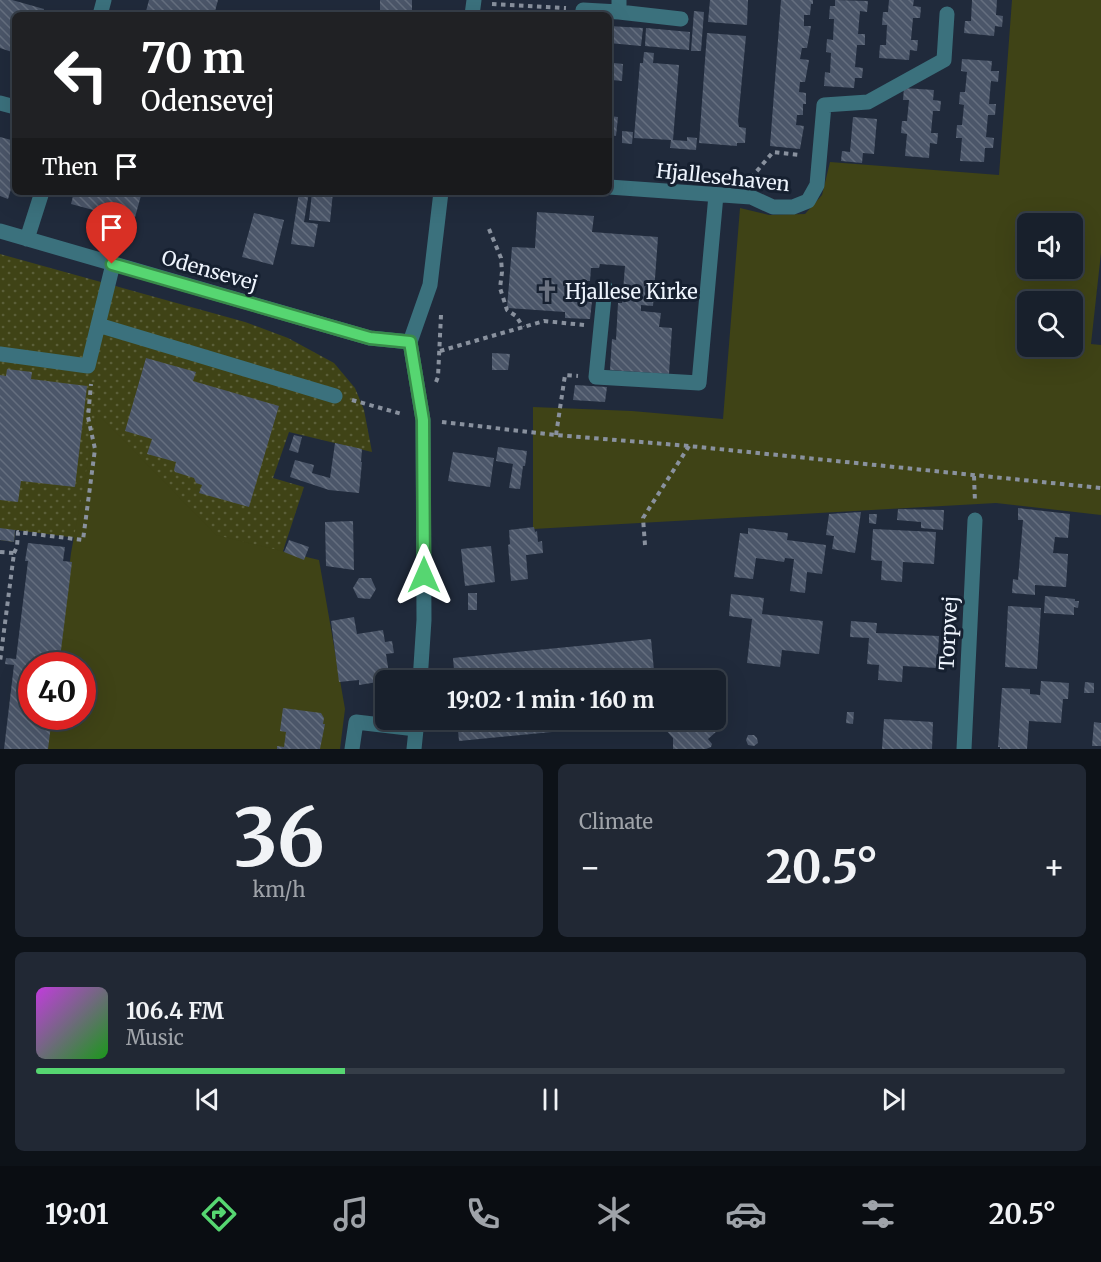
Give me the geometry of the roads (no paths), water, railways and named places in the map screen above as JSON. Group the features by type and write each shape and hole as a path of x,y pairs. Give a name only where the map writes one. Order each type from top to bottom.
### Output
{"street":[{"path":"584,10 619,6 681,19"},
{"name":"Hjallesehaven","path":"612,188 751,197 772,207 793,207 808,201 817,185 824,105 868,102 944,60 947,14"},
{"path":"27,239 41,195"},
{"path":"421,670 424,620 423,420 410,342 430,285 441,195"},
{"path":"605,287 596,377 699,383 716,195"},
{"name":"Odensevej","path":"0,231 370,338 410,342"},
{"path":"0,354 88,366 112,264"},
{"path":"98,325 335,396"},
{"name":"Torpvej","path":"964,749 975,520"},
{"path":"352,749 356,722 375,723"},
{"path":"414,749 416,730"}],"place":[{"name":"Hjallese Kirke","path":"547,291"}]}
